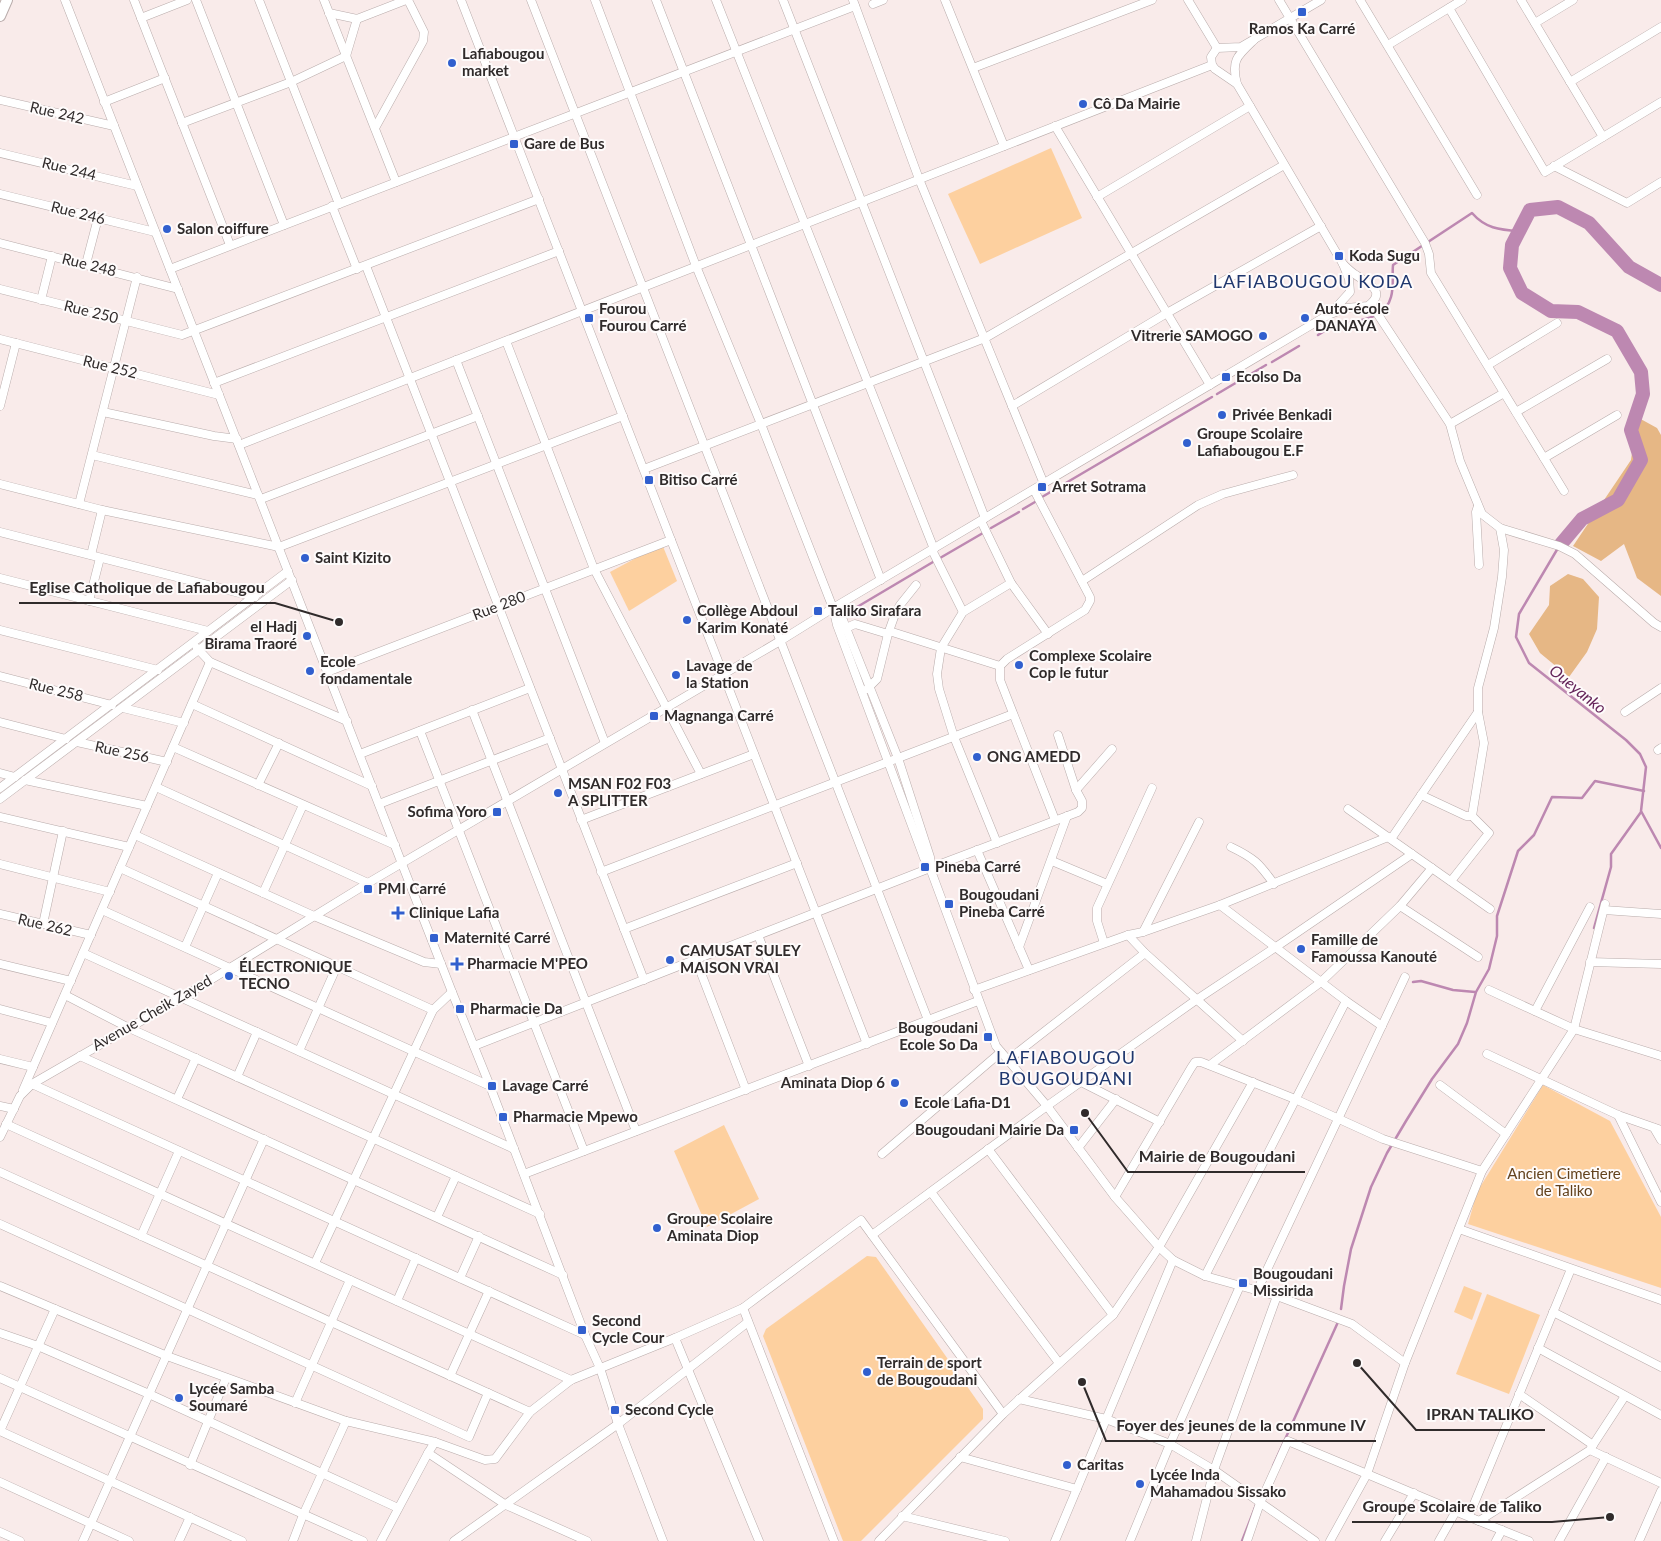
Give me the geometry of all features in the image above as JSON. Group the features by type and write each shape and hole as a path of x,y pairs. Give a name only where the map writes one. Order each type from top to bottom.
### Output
{"main road":[{"path":"0,16 5,1"}],"street":[{"path":"65,0 540,1214 585,1335 600,1368 618,1424 663,1541"},
{"path":"134,0 230,246"},
{"path":"141,18 187,0"},
{"path":"196,0 284,225"},
{"path":"259,0 336,205 357,269"},
{"path":"324,0 396,182"},
{"path":"329,13 357,19 407,0 424,32 424,41 374,128"},
{"path":"461,0 867,1044"},
{"path":"531,0 928,1020"},
{"path":"595,0 696,266 761,424 832,608 843,620 843,630 866,689 889,761 996,1046 1047,1106 1116,1197 1159,1247 1173,1260 1205,1276 1277,1296 1352,1324 1405,1363"},
{"path":"656,0 881,580"},
{"path":"716,0 933,550 963,612"},
{"path":"783,0 924,362 983,520 1011,582 1048,634"},
{"path":"873,4 884,0"},
{"path":"945,0 1004,146"},
{"path":"972,68 1152,0"},
{"path":"1188,0 1217,48"},
{"path":"1279,0 1425,243 1429,254 1431,273 1564,491"},
{"path":"1213,67 1212,54 1217,48 1241,46 1322,0"},
{"path":"1360,0 1477,195"},
{"path":"1388,46 1462,0"},
{"path":"1521,0 1603,137"},
{"path":"1535,23 1573,0"},
{"path":"170,269 794,30 854,3 919,179 1044,484"},
{"path":"1449,8 1545,172 1661,102"},
{"path":"182,124 291,82 346,56 357,19"},
{"path":"1570,82 1661,27"},
{"path":"103,412 238,442 410,379 1055,126 1213,67 1223,72 1232,69 1235,62 1254,40"},
{"path":"1230,48 1233,51 1235,62 1234,74 1237,84 1343,264 1349,279 1351,300 1355,305 1361,307"},
{"path":"1213,67 1237,84"},
{"path":"104,102 165,78"},
{"name":"Rue 242","path":"0,100 114,126"},
{"path":"1097,197 1250,106"},
{"path":"1055,126 1210,385"},
{"name":"Rue 244","path":"0,153 137,186"},
{"path":"644,469 985,338 1284,165"},
{"path":"1554,166 1627,203 1661,182"},
{"name":"Rue 246","path":"0,194 155,232"},
{"path":"194,331 539,199"},
{"path":"86,264 98,218"},
{"path":"1012,406 1167,313 1321,226"},
{"name":"Rue 248","path":"0,243 178,289"},
{"path":"214,383 559,251"},
{"path":"41,300 52,256"},
{"path":"1328,315 1346,308 1368,306 1375,298 1375,289 1370,283 1343,264"},
{"path":"366,266 644,980"},
{"path":"80,504 137,277"},
{"path":"1328,315 1350,292 1354,284 1365,281"},
{"name":"Rue 250","path":"0,289 182,335 194,331"},
{"path":"1371,304 1450,424 1460,461 1482,514 1500,528 1559,546 1575,554 1661,627"},
{"name":"Avenue Cheik Zayed","path":"0,1137 20,1096 32,1084 181,998 368,883 508,802 1328,315"},
{"path":"1488,365 1557,323"},
{"name":"Rue 252","path":"0,339 219,395"},
{"path":"506,341 594,569 701,774"},
{"path":"0,406 2,387 16,343"},
{"path":"1516,412 1607,359"},
{"path":"456,360 605,743"},
{"path":"1450,424 1504,393"},
{"path":"1544,458 1617,415"},
{"path":"92,455 260,497 478,416"},
{"path":"0,484 102,510 279,547 623,416"},
{"path":"1082,581 1198,505 1223,494 1294,475"},
{"path":"1034,490 1090,597 1085,610 1007,659 1000,666 1000,680 1055,820"},
{"path":"1478,506 1476,512 1479,565"},
{"path":"91,555 102,510"},
{"path":"1472,816 1484,743 1478,712 1478,688 1494,628 1502,577 1504,550 1500,528"},
{"path":"0,532 255,597"},
{"name":"Rue 280","path":"327,672 671,540"},
{"path":"89,601 100,558"},
{"path":"0,788 288,571"},
{"path":"0,578 208,631"},
{"path":"0,799 292,580"},
{"path":"996,843 954,736 939,689 937,674 941,648 963,612 1011,582"},
{"path":"866,689 878,679 888,633 900,605 916,586"},
{"path":"843,630 855,624 1000,666"},
{"path":"0,630 158,670"},
{"path":"192,642 210,662 347,721"},
{"path":"20,1096 210,662"},
{"name":"Rue 258","path":"0,676 112,705"},
{"path":"360,754 530,688"},
{"path":"1625,712 1661,688"},
{"path":"866,689 898,758 930,857 930,868"},
{"path":"192,704 372,786"},
{"path":"123,708 184,723"},
{"path":"472,710 636,1131"},
{"path":"974,990 1104,943 1220,905 1389,838 1478,712"},
{"path":"602,872 1014,714"},
{"path":"0,722 66,739"},
{"path":"420,731 584,1151"},
{"path":"474,1046 1078,812 1082,808 1082,801 1076,790 1058,735"},
{"path":"379,804 550,738"},
{"name":"Rue 256","path":"76,742 166,762"},
{"path":"258,785 279,743"},
{"path":"173,747 395,845"},
{"path":"1076,790 1112,749"},
{"path":"581,820 754,754"},
{"path":"0,773 15,777"},
{"path":"25,780 147,806"},
{"path":"156,787 368,883"},
{"path":"1104,943 1097,921 1097,908 1152,788"},
{"path":"1421,795 1466,816 1472,816 1489,832 1451,881"},
{"path":"263,894 303,805"},
{"path":"1348,809 1490,909"},
{"path":"0,816 130,846"},
{"path":"1019,947 1067,816"},
{"path":"1142,932 1199,822"},
{"path":"43,924 63,831"},
{"path":"134,835 314,916 424,962 441,964"},
{"path":"1231,846 1250,856 1259,864 1274,884"},
{"path":"977,850 1029,970"},
{"path":"872,1235 1047,1106 1196,1000 1412,854"},
{"path":"1052,861 1107,884"},
{"path":"624,929 797,863"},
{"path":"0,864 110,892"},
{"path":"120,868 433,1010"},
{"path":"1210,1065 1322,982 1400,906 1432,868"},
{"path":"185,948 218,873"},
{"path":"1220,905 1382,1026"},
{"path":"1400,906 1478,957"},
{"path":"1535,1011 1590,907"},
{"path":"1330,1541 1367,1474 1405,1363 1482,1171 1574,1029 1604,907 1661,914"},
{"path":"102,910 490,1086"},
{"name":"Rue 262","path":"0,914 91,935"},
{"path":"1128,935 1145,953 1243,1042"},
{"path":"758,936 809,1066"},
{"path":"83,953 514,1149"},
{"path":"1008,1060 1145,953"},
{"path":"696,960 746,1090"},
{"path":"1590,962 1661,964"},
{"path":"0,964 71,981"},
{"path":"299,1051 337,966"},
{"path":"1257,1291 1405,977"},
{"path":"1489,990 1574,1029 1661,1056"},
{"path":"314,1264 433,1010 452,992"},
{"path":"65,994 129,1028 540,1214"},
{"path":"1205,1276 1346,1000"},
{"path":"524,1174 978,1002"},
{"path":"0,1009 52,1023"},
{"path":"237,1077 257,1032"},
{"path":"882,1154 1001,1052"},
{"path":"1487,1054 1618,1115 1658,1129 1661,1140"},
{"path":"80,1056 563,1275"},
{"path":"176,1099 196,1058"},
{"path":"0,1059 33,1067"},
{"path":"1116,1197 1195,1062 1210,1065 1295,1099 1400,1146 1482,1171"},
{"path":"1081,1082 1160,1122"},
{"path":"879,1541 1002,1414 1113,1315 1159,1247 1253,1082"},
{"path":"32,1084 585,1335"},
{"path":"1440,1084 1506,1134"},
{"path":"1078,1148 1116,1099"},
{"path":"0,1106 14,1109"},
{"path":"1618,1115 1661,1202"},
{"path":"6,1124 571,1380"},
{"path":"83,1541 264,1139"},
{"path":"988,1149 1113,1315"},
{"path":"141,1236 179,1150"},
{"path":"0,1172 530,1412"},
{"path":"437,1217 456,1176"},
{"path":"931,1192 1059,1363"},
{"path":"0,1286 167,1356 226,1378 346,1421 435,1442 485,1460 495,1459 530,1412 571,1380 743,1308 861,1220 1002,1414"},
{"path":"0,1224 469,1436 488,1393"},
{"path":"1459,1229 1661,1300"},
{"path":"460,1278 479,1236"},
{"path":"397,1301 416,1258"},
{"path":"1054,1541 1173,1260"},
{"path":"1469,1516 1571,1269"},
{"path":"294,1402 350,1280"},
{"path":"1130,1541 1170,1444 1240,1286"},
{"path":"450,1376 489,1291"},
{"path":"1196,1541 1214,1470 1277,1296"},
{"path":"55,1308 0,1431 242,1541"},
{"path":"743,1308 834,1541"},
{"path":"1553,1312 1661,1367"},
{"path":"454,1541 618,1424 748,1322"},
{"path":"0,1333 38,1346 149,1394 398,1508"},
{"path":"675,1338 759,1541"},
{"path":"1538,1348 1661,1415"},
{"path":"0,1378 190,1465 363,1541"},
{"path":"190,1465 226,1378"},
{"path":"1519,1394 1606,1457 1661,1483"},
{"path":"1479,1521 1591,1447 1625,1396"},
{"path":"1019,1399 1106,1420 1170,1444 1214,1470 1315,1541"},
{"path":"293,1541 346,1421"},
{"path":"1247,1541 1260,1503 1288,1441 1528,1541"},
{"path":"381,1541 435,1442"},
{"path":"428,1453 506,1505 587,1541"},
{"path":"960,1457 1077,1489"},
{"path":"1559,1541 1606,1457"},
{"path":"0,1482 129,1541"},
{"path":"1639,1541 1661,1491"},
{"path":"1384,1541 1414,1493"},
{"path":"1439,1541 1456,1511"},
{"path":"902,1516 1005,1541"},
{"path":"179,1541 190,1517"},
{"path":"1496,1541 1502,1530"},
{"path":"0,1532 8,1539 20,1541"}],"green space":[{"path":"1051,148 1082,218 980,264 948,194"},
{"path":"662,544 677,581 629,611 610,572"},
{"name":"Ancien Cimetiere de Taliko","path":"1543,1085 1610,1121 1661,1217 1661,1288 1468,1224 1477,1192"},
{"path":"724,1125 759,1199 707,1227 674,1151"},
{"name":"Terrain de sport de Bougoudani","path":"867,1256 876,1257 983,1409 983,1419 861,1541 843,1541 763,1336 766,1329"},
{"path":"1464,1286 1482,1293 1472,1320 1454,1312"},
{"path":"1487,1294 1540,1315 1509,1394 1456,1374"}],"shaded area":[{"path":"1637,417 1657,428 1661,435 1661,596 1637,578 1624,544 1601,561 1573,546 1631,460"},
{"path":"1568,574 1583,579 1599,597 1597,629 1587,652 1569,677 1540,653 1529,634 1549,605 1550,586"}],"waterway":[{"path":"1561,544 1582,519 1618,500 1641,460 1631,430 1643,394 1641,372 1617,331 1578,312 1551,311 1522,293 1510,268 1512,245 1530,210 1558,207 1589,223 1629,267 1661,285"},
{"path":"1318,335 1331,328 1368,318 1383,311 1388,305 1392,293 1393,265 1472,213 1487,225 1505,230 1519,231"},
{"path":"1272,362 1299,346"},
{"path":"1217,394 1266,365"},
{"path":"1042,497 1212,397"},
{"path":"1023,509 1035,502"},
{"path":"991,528 1019,512"},
{"path":"940,558 983,533"},
{"name":"Oueyanko","path":"1558,548 1519,614 1516,637 1529,663 1626,740 1640,754 1646,767 1641,811 1661,848"},
{"path":"852,610 933,562"},
{"path":"1341,1309 1351,1249 1371,1187 1387,1153 1406,1121 1432,1079 1458,1044 1467,1023 1476,992 1489,969 1497,936 1497,916 1518,851 1534,835 1552,797 1582,798 1595,781 1644,791"},
{"path":"1594,928 1611,867 1611,854 1641,812"},
{"path":"1413,982 1421,981 1453,990 1475,992"},
{"path":"1273,1466 1338,1322"},
{"path":"1242,1541 1256,1505"}],"place":[{"name":"Ramos Ka Carré","path":"1302,12"},
{"name":"Lafiabougou market","path":"452,63"},
{"name":"Cô Da Mairie","path":"1083,104"},
{"name":"Gare de Bus","path":"514,144"},
{"name":"Salon coiffure","path":"167,229"},
{"name":"Koda Sugu","path":"1339,256"},
{"name":"Fourou Fourou Carré","path":"589,318"},
{"name":"Auto-école DANAYA","path":"1305,318"},
{"name":"Vitrerie SAMOGO","path":"1263,336"},
{"name":"Ecolso Da","path":"1226,377"},
{"name":"Privée Benkadi","path":"1222,415"},
{"name":"Groupe Scolaire Lafiabougou E.F","path":"1187,443"},
{"name":"Bitiso Carré","path":"649,480"},
{"name":"Arret Sotrama","path":"1042,487"},
{"name":"Saint Kizito","path":"305,558"},
{"name":"Taliko Sirafara","path":"818,611"},
{"name":"Collège Abdoul Karim Konaté","path":"687,620"},
{"name":"Eglise Catholique de Lafiabougou","path":"339,622"},
{"name":"el Hadj Birama Traoré","path":"307,636"},
{"name":"Complexe Scolaire Cop le futur","path":"1019,665"},
{"name":"Ecole fondamentale","path":"310,671"},
{"name":"Lavage de la Station","path":"676,675"},
{"name":"Magnanga Carré","path":"654,716"},
{"name":"ONG AMEDD","path":"977,757"},
{"name":"MSAN F02 F03 A SPLITTER","path":"558,793"},
{"name":"Sofima Yoro","path":"497,812"},
{"name":"Pineba Carré","path":"925,867"},
{"name":"PMI Carré","path":"368,889"},
{"name":"Bougoudani Pineba Carré","path":"949,904"},
{"name":"Clinique Lafia","path":"398,913"},
{"name":"Maternité Carré","path":"434,938"},
{"name":"Famille de Famoussa Kanouté","path":"1301,949"},
{"name":"CAMUSAT SULEY MAISON VRAI","path":"670,960"},
{"name":"Pharmacie M'PEO","path":"457,964"},
{"name":"ÉLECTRONIQUE TECNO","path":"229,976"},
{"name":"Pharmacie Da","path":"460,1009"},
{"name":"Bougoudani Ecole So Da","path":"988,1037"},
{"name":"Aminata Diop 6","path":"895,1083"},
{"name":"Lavage Carré","path":"492,1086"},
{"name":"Ecole Lafia-D1","path":"904,1103"},
{"name":"Mairie de Bougoudani","path":"1085,1113"},
{"name":"Pharmacie Mpewo","path":"503,1117"},
{"name":"Bougoudani Mairie Da","path":"1074,1130"},
{"name":"Groupe Scolaire Aminata Diop","path":"657,1228"},
{"name":"Bougoudani Missirida","path":"1243,1283"},
{"name":"Second Cycle Cour","path":"582,1330"},
{"name":"IPRAN TALIKO","path":"1357,1363"},
{"name":"Terrain de sport de Bougoudani","path":"867,1372"},
{"name":"Foyer des jeunes de la commune IV","path":"1082,1382"},
{"name":"Lycée Samba Soumaré","path":"179,1398"},
{"name":"Second Cycle","path":"615,1410"},
{"name":"Caritas","path":"1067,1465"},
{"name":"Lycée Inda Mahamadou Sissako","path":"1140,1484"},
{"name":"Groupe Scolaire de Taliko","path":"1610,1517"}],"district":[{"name":"LAFIABOUGOU KODA","path":"1313,282"},
{"name":"LAFIABOUGOU BOUGOUDANI","path":"1066,1068"}]}
